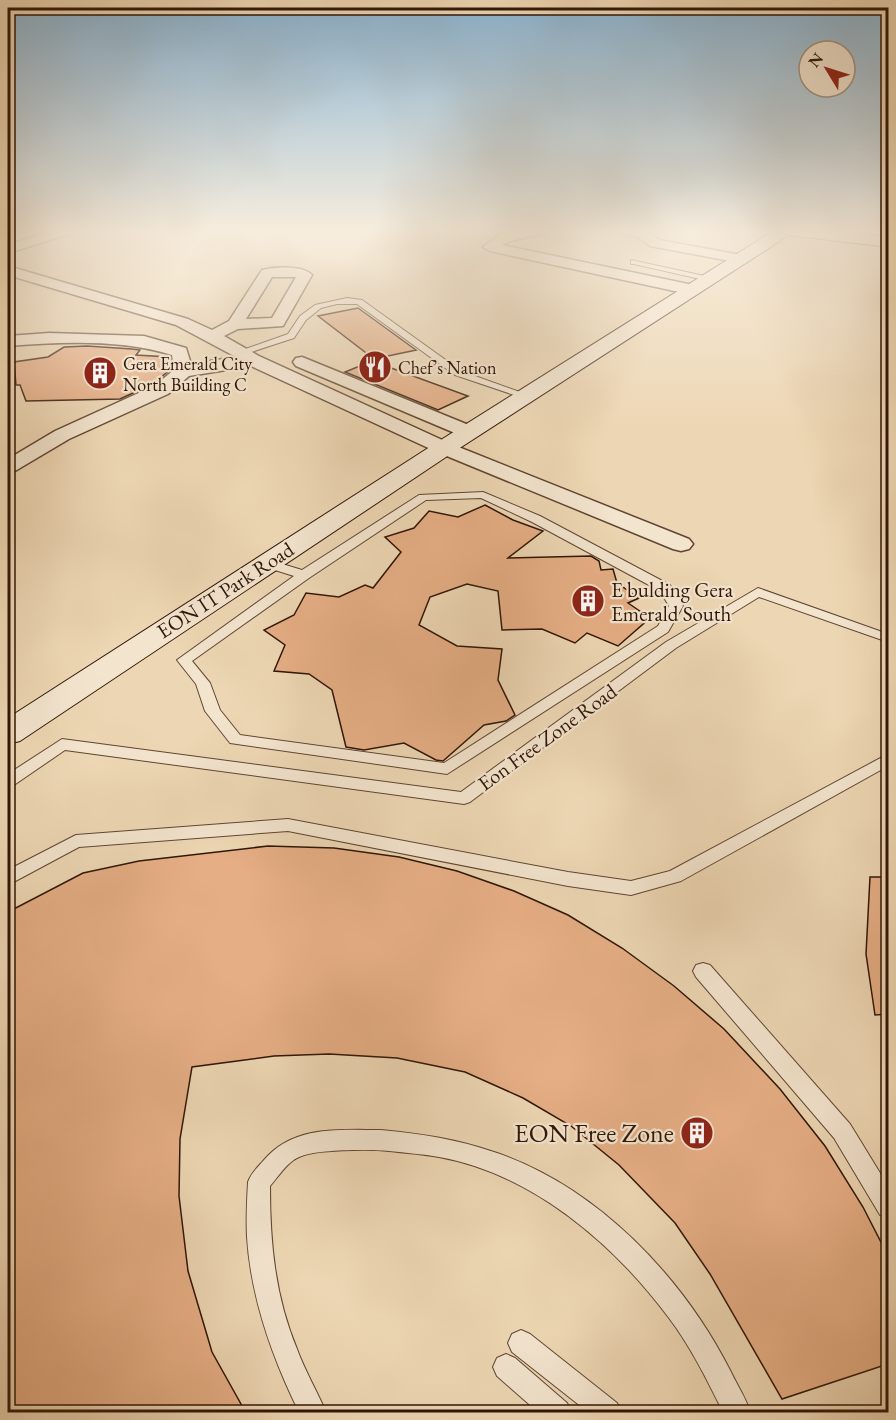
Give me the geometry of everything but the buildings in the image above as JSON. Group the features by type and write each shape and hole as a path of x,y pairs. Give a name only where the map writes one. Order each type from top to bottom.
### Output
{"street":[{"path":"96,296 182,322 212,336 246,357 444,448 681,544"},
{"name":"EON IT Park Road","path":"8,733 266,563 682,296"},
{"path":"212,336 236,324"},
{"path":"8,340 49,338 144,341 180,352 183,371"},
{"path":"286,356 332,371 470,432"},
{"path":"8,467 62,435 161,390 183,371 246,357"},
{"path":"304,384 332,371"}],"lane":[{"path":"246,357 291,336 298,323 315,307 351,301 359,302 459,373 526,396"},
{"path":"483,495 536,519 665,588 676,606 663,629 447,769 235,739 213,711 203,683 184,660 304,575 423,497 483,495"},
{"path":"266,563 304,575"},
{"name":"Eon Free Zone Road","path":"8,781 62,744 464,798 671,645 758,592 888,638"},
{"path":"8,878 76,841 288,825 568,879 631,888 675,876 888,759"},
{"path":"704,971 842,1131 888,1207"},
{"path":"313,1413 288,1366 268,1303 258,1241 259,1182 292,1148 344,1140 399,1141 452,1150 504,1167 555,1193 603,1228 648,1271 690,1325 727,1388 737,1413"},
{"path":"520,1343 608,1413"},
{"path":"506,1367 558,1413"}],"place":[{"name":"Chef’s Nation","path":"375,367"},
{"name":"Gera Emerald City North Building C","path":"100,373"},
{"name":"E bulding Gera Emerald South","path":"588,601"},
{"name":"EON Free Zone","path":"697,1133"}]}
